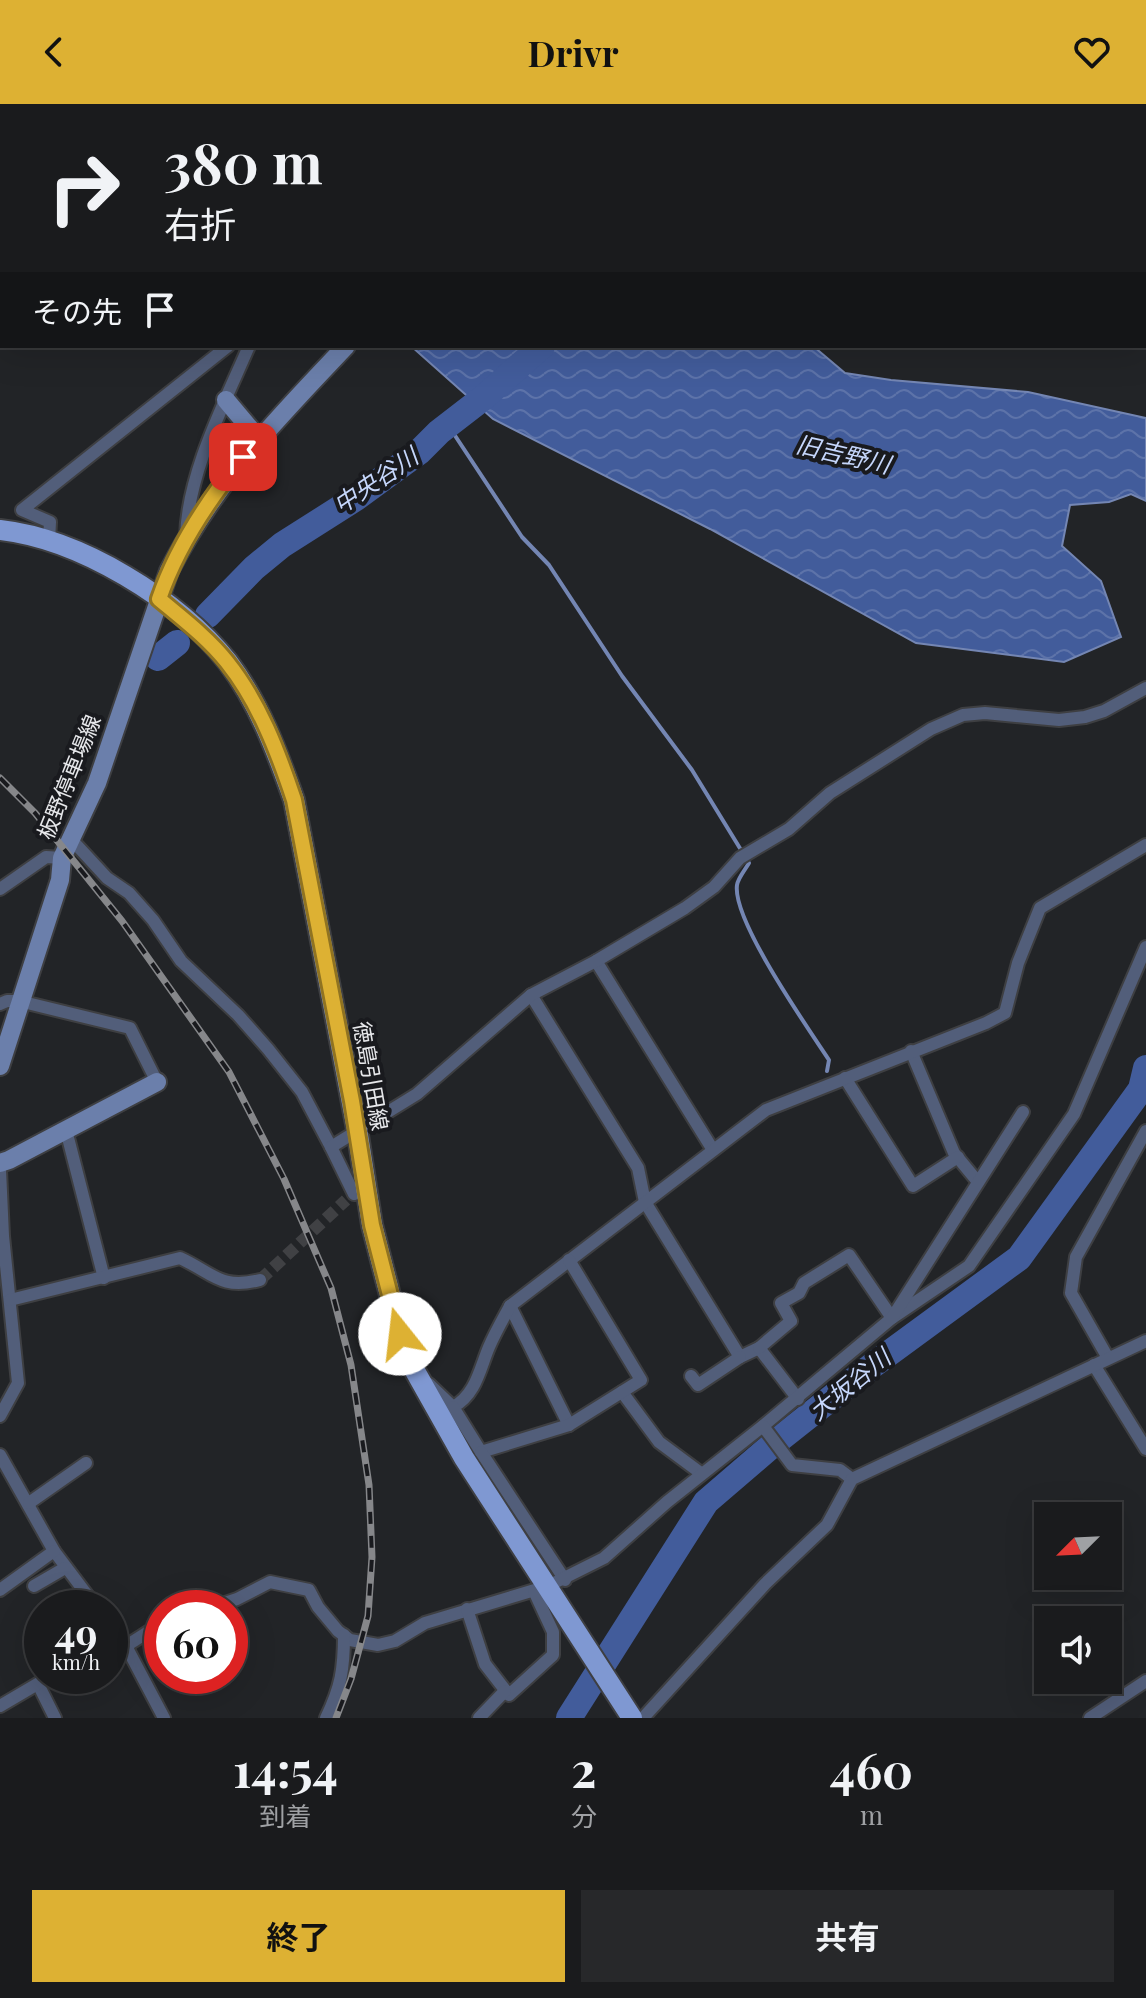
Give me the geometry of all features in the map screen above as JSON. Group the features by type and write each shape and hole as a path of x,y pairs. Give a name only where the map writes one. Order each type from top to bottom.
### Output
{"main road":[{"name":"板野停車場線","path":"0,1066 60,880 62,858 97,783 169,571 186,538 228,475 258,438 344,348"},
{"path":"226,400 258,438"},
{"name":"徳島引田線","path":"2,533 30,534 77,551 124,574 203,635 228,663 256,706 280,760 304,843 372,1225 395,1319 415,1371 464,1458 628,1711"},
{"path":"0,1163 157,1082"}],"street":[{"path":"49,541 50,522 22,510 225,348"},
{"path":"186,538 186,510 248,348"},
{"path":"331,1147 417,1094 531,995 685,908 714,887 744,856 789,829 830,793 945,722 963,715 985,713 1059,720 1085,717 1104,711 1146,688"},
{"path":"71,839 107,878 129,893 153,920 181,961 238,1015 302,1092 331,1147 350,1197 372,1225"},
{"path":"453,1407 475,1386 489,1346 510,1306 766,1110 1005,1013 1018,963 1040,908 1146,845"},
{"path":"0,889 46,857 62,858"},
{"path":"248,1593 270,1582 309,1590 318,1607 350,1640 378,1645 395,1641 425,1623 549,1586 604,1558 702,1474 765,1429 892,1318 969,1266 1074,1114 1146,947"},
{"path":"596,961 713,1150"},
{"path":"531,995 638,1168 645,1202 740,1357"},
{"path":"0,1004 19,1001 130,1028 157,1082"},
{"path":"911,1051 958,1157 978,1182"},
{"path":"845,1078 913,1186 958,1157"},
{"path":"892,1318 1023,1112"},
{"path":"66,1130 104,1278"},
{"path":"1108,1358 1071,1293 1076,1257 1146,1131"},
{"path":"0,1170 18,1383 0,1416"},
{"path":"691,1376 698,1385 759,1348 791,1321 781,1303 799,1293 804,1283 849,1255 892,1318"},
{"path":"10,1300 180,1258 217,1279 235,1285 260,1280"},
{"path":"481,1452 569,1425 641,1380 569,1260"},
{"path":"510,1306 569,1425"},
{"path":"0,1327 11,1317"},
{"path":"643,1718 765,1584 827,1525 852,1479 1146,1341"},
{"path":"759,1348 798,1399"},
{"path":"1094,1365 1146,1449"},
{"path":"415,1371 453,1407 481,1452 549,1586 553,1655 509,1695 485,1664 467,1609"},
{"path":"622,1392 659,1442 702,1474"},
{"path":"765,1429 792,1465 840,1470 852,1479"},
{"path":"0,1455 54,1551 83,1590"},
{"path":"29,1503 86,1463"},
{"path":"0,1590 54,1551"},
{"path":"34,1586 65,1568"},
{"path":"326,1718 338,1693 344,1669 344,1635"},
{"path":"128,1650 164,1718"},
{"path":"1090,1718 1146,1681"},
{"path":"479,1718 505,1691"},
{"path":"0,1706 24,1692"},
{"path":"43,1694 55,1718"}],"water":[{"name":"旧吉野川","path":"413,348 815,348 845,373 1028,392 1146,418 1146,501 1131,494 1109,502 1070,505 1062,546 1101,581 1121,637 1064,662 916,643 710,529 493,419"}],"waterway":[{"name":"中央谷川","path":"208,615 254,568 282,545 356,498 419,452 540,348"},
{"path":"448,425 522,537 549,565 622,676 692,770 749,863 737,885 746,923 773,974 829,1060 827,1071"},
{"name":"中央谷川","path":"158,658 177,643"},
{"name":"大坂谷川","path":"569,1718 706,1502 873,1365 1019,1258 1141,1089 1146,1068"}],"tunnel":[{"path":"260,1280 346,1200"}],"railway":[{"path":"0,778 35,813 122,921 229,1072 284,1179 331,1288 351,1365 369,1485 372,1557 368,1616 351,1679 336,1718"}],"route":[{"path":"243,457 186,538 159,599 203,635 228,663 256,706 294,800 352,1101 372,1225 400,1334"}]}
